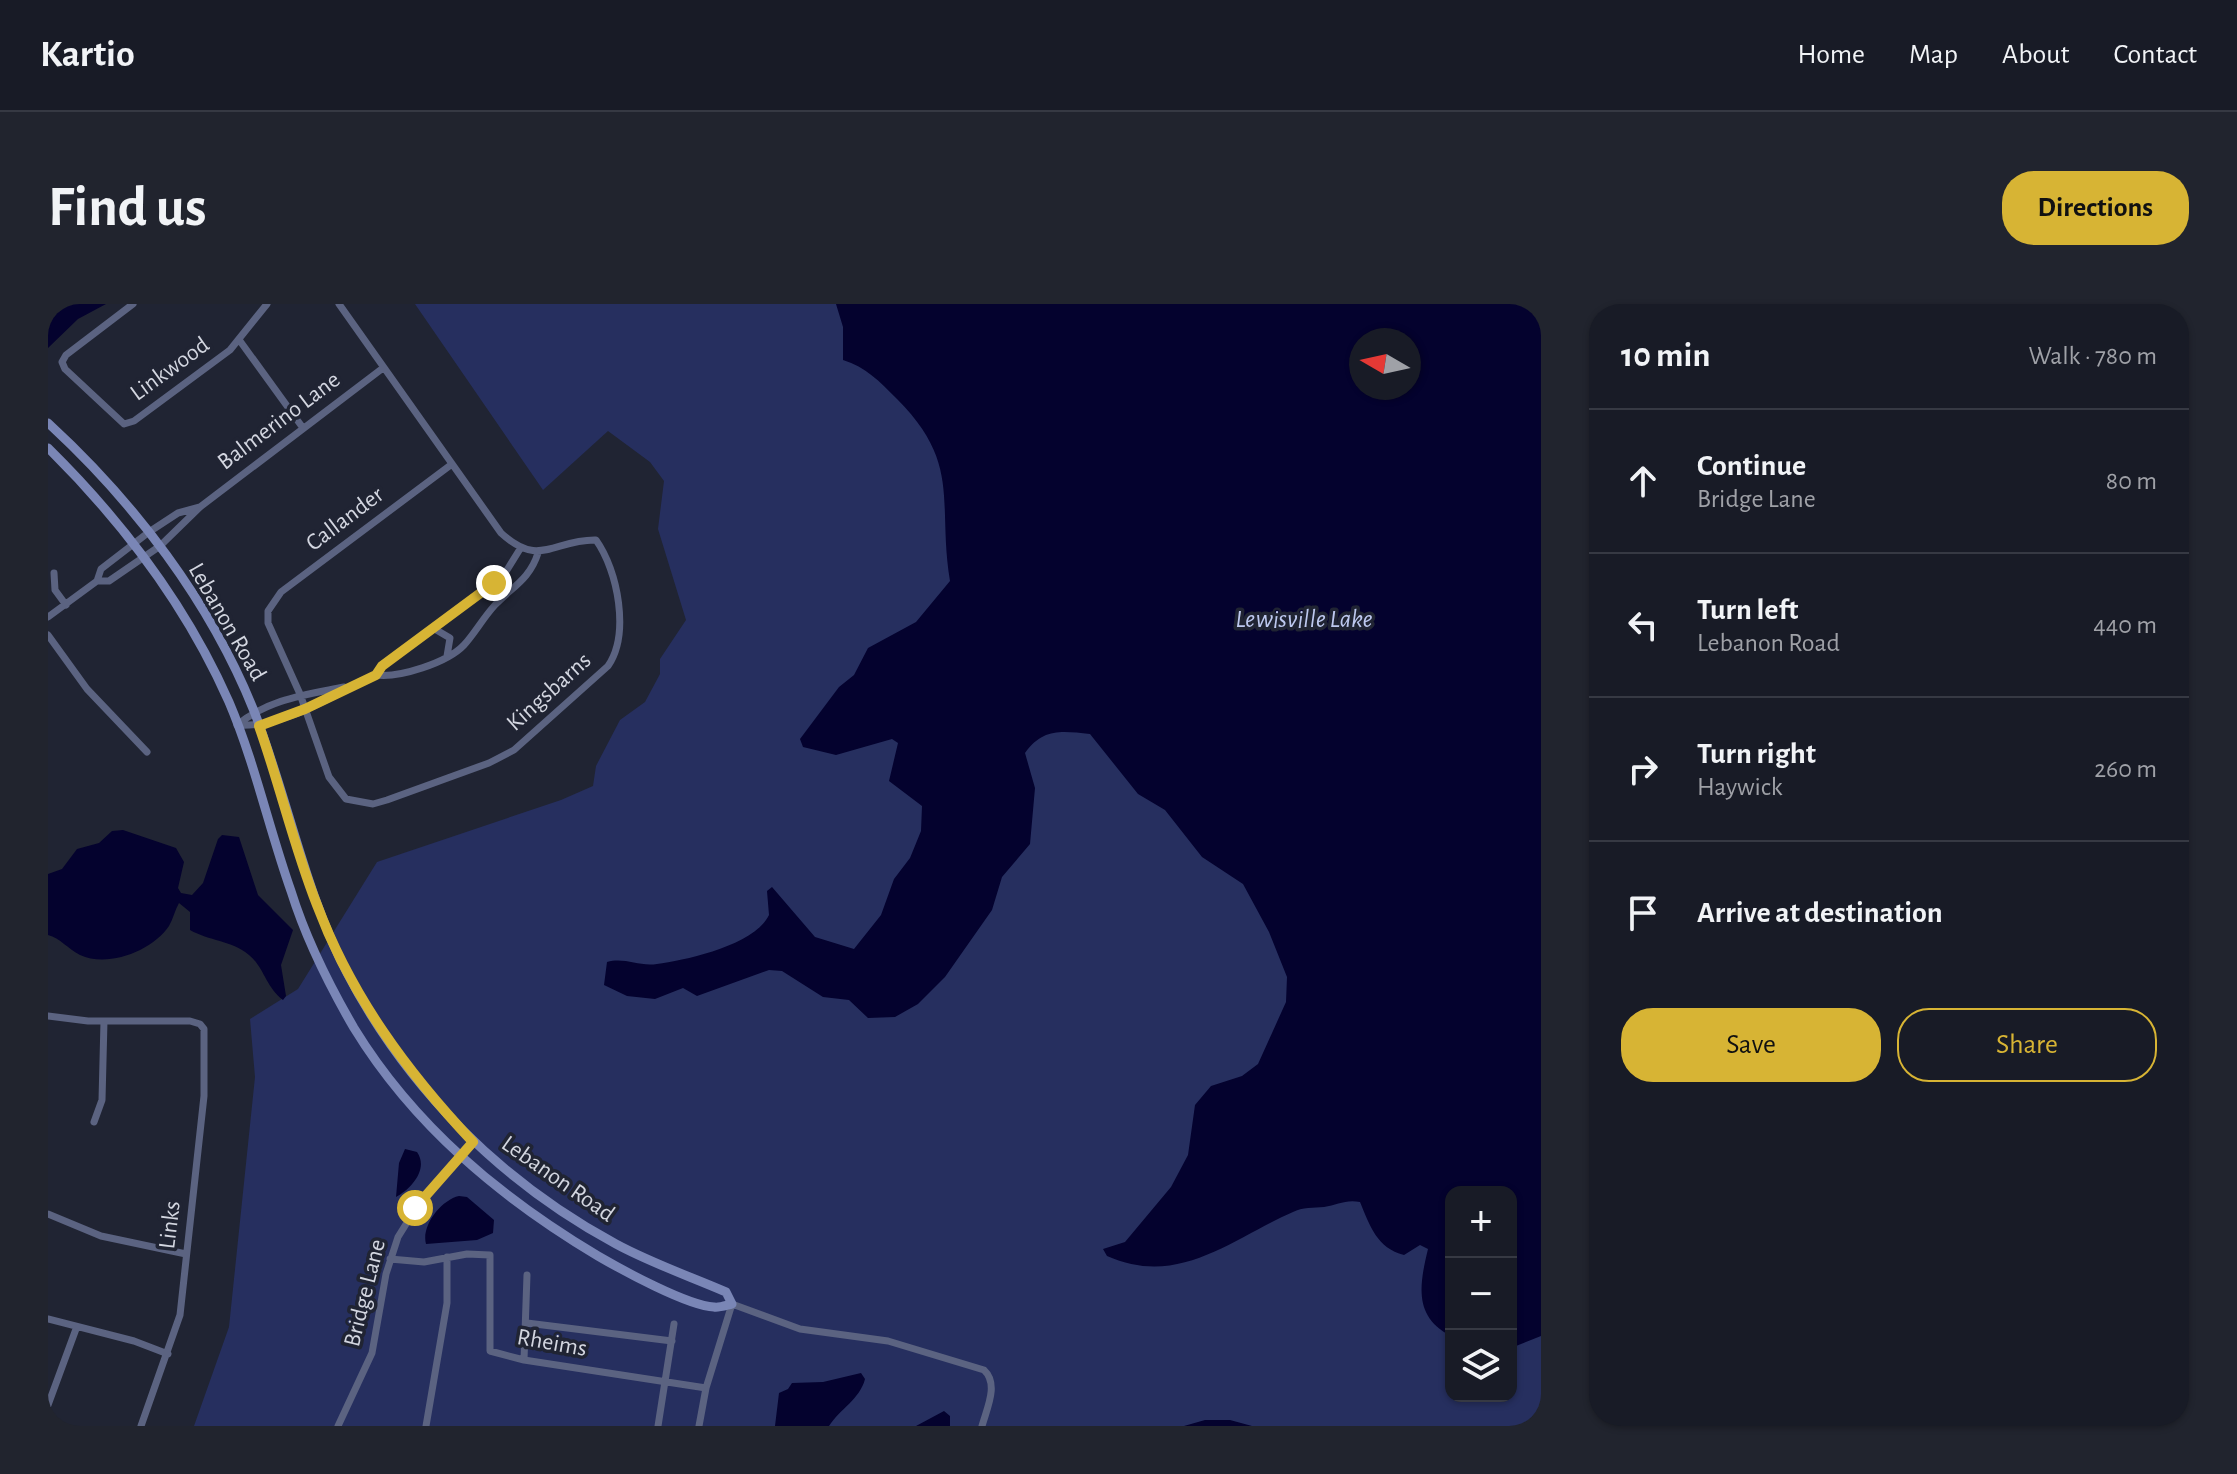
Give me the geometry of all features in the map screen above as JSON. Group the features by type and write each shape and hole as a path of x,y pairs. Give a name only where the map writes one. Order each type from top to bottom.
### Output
{"main road":[{"name":"Lebanon Road","path":"48,423 121,497 160,546 210,624 254,711 316,905 348,974 399,1057 473,1142 558,1209 616,1244 726,1292 732,1304 714,1307 701,1303 607,1261 528,1213 460,1156 401,1093 355,1029 315,953 291,893 237,725 195,634 108,511 48,448"},
{"path":"607,1261 616,1244"}],"street":[{"name":"Linkwood","path":"133,304 66,355 62,362 65,369 124,424 134,421 240,341 267,304"},
{"path":"237,725 259,726 305,709 376,675 397,673 461,648 502,598 531,571 538,553 520,549 501,533 339,304"},
{"path":"240,341 303,428"},
{"name":"Balmerino Lane","path":"200,507 178,513 149,532 101,569 97,581 109,581 160,546 200,507 383,368"},
{"name":"Callander","path":"300,694 268,623 268,611 281,592 452,464"},
{"name":"Kingsbarns","path":"305,709 329,777 346,799 373,804 387,800 514,750 608,666 617,652 622,624 605,552 596,540 578,539 538,553"},
{"path":"376,675 382,666 490,586 507,570 520,549"},
{"path":"54,573 55,590 66,605"},
{"path":"48,617 97,581"},
{"path":"490,586 502,598"},
{"path":"433,628 450,638 447,656"},
{"path":"48,635 87,689 147,752"},
{"path":"237,725 254,711 300,694 354,685"},
{"path":"300,694 305,709"},
{"path":"282,701 288,716"},
{"path":"48,1016 104,1021 102,1100 94,1122"},
{"name":"Links","path":"104,1021 200,1024 205,1036 205,1081 179,1322 141,1426"},
{"name":"Bridge Lane","path":"338,1426 372,1353 390,1259 415,1208 473,1142"},
{"path":"48,1214 101,1236 186,1254"},
{"name":"Rheims","path":"390,1259 424,1262 447,1257 490,1255 490,1351 524,1360 706,1388"},
{"path":"426,1426 447,1303 447,1257"},
{"path":"524,1360 527,1275"},
{"path":"699,1426 706,1388 732,1304"},
{"name":"Lebanon Road","path":"732,1304 790,1327 898,1343 984,1370 991,1378 992,1387 982,1426"},
{"path":"48,1319 76,1329 134,1341 168,1354"},
{"path":"527,1323 672,1341"},
{"path":"658,1426 674,1324"},
{"path":"48,1405 76,1329"}],"shaded area":[{"path":"415,304 1070,304 1541,1004 1541,1426 194,1426 229,1327 255,1077 250,1019 298,989 377,862 561,800 593,786 596,766 620,720 645,702 660,674 660,659 686,620 658,529 664,481 650,462 608,431 543,490"}],"water":[{"path":"48,304 106,304 78,319 48,348"},
{"name":"Lewisville Lake","path":"836,304 1541,304 1541,1336 1517,1346 1517,1186 1445,1186 1445,1332 1431,1320 1422,1299 1428,1249 1420,1245 1404,1255 1387,1247 1376,1235 1360,1202 1297,1210 1226,1246 1181,1263 1158,1266 1133,1264 1107,1256 1103,1249 1125,1242 1171,1187 1188,1155 1195,1105 1211,1086 1242,1076 1258,1064 1286,1002 1287,977 1269,932 1243,884 1202,857 1165,810 1138,794 1090,734 1070,732 1046,735 1025,753 1035,788 1030,844 1002,877 992,910 945,977 918,1004 895,1017 868,1018 849,1000 823,997 782,971 769,970 697,996 683,988 655,999 627,996 604,985 607,962 650,965 670,962 719,949 750,935 769,915 767,891 772,887 815,937 854,949 881,915 894,879 910,858 921,831 922,806 889,781 898,743 892,739 836,755 803,747 800,739 839,687 854,675 868,648 916,622 950,581 943,485 931,444 917,422 884,386 865,371 843,360 843,327"},
{"path":"123,830 176,848 184,862 178,888 181,893 192,895 203,883 218,839 222,835 239,837 258,895 293,930 281,965 286,996 283,1000 249,955 235,946 190,930 190,912 179,903 169,926 161,935 129,955 91,959 48,935 48,874 62,869 77,849 99,843 112,831"},
{"path":"405,1149 417,1152 420,1172 412,1184 396,1197 399,1163"},
{"path":"459,1196 467,1197 494,1220 493,1233 477,1240 426,1244 429,1222 439,1208"},
{"path":"861,1373 865,1379 859,1392 829,1426 775,1426 779,1393 792,1383 823,1382"},
{"path":"944,1411 950,1416 950,1426 916,1426"},
{"path":"1205,1420 1230,1420 1252,1426 1184,1426"}],"route":[{"path":"415,1208 473,1142 399,1057 348,974 316,905 259,726 305,709 376,675 382,666 494,583"}]}
